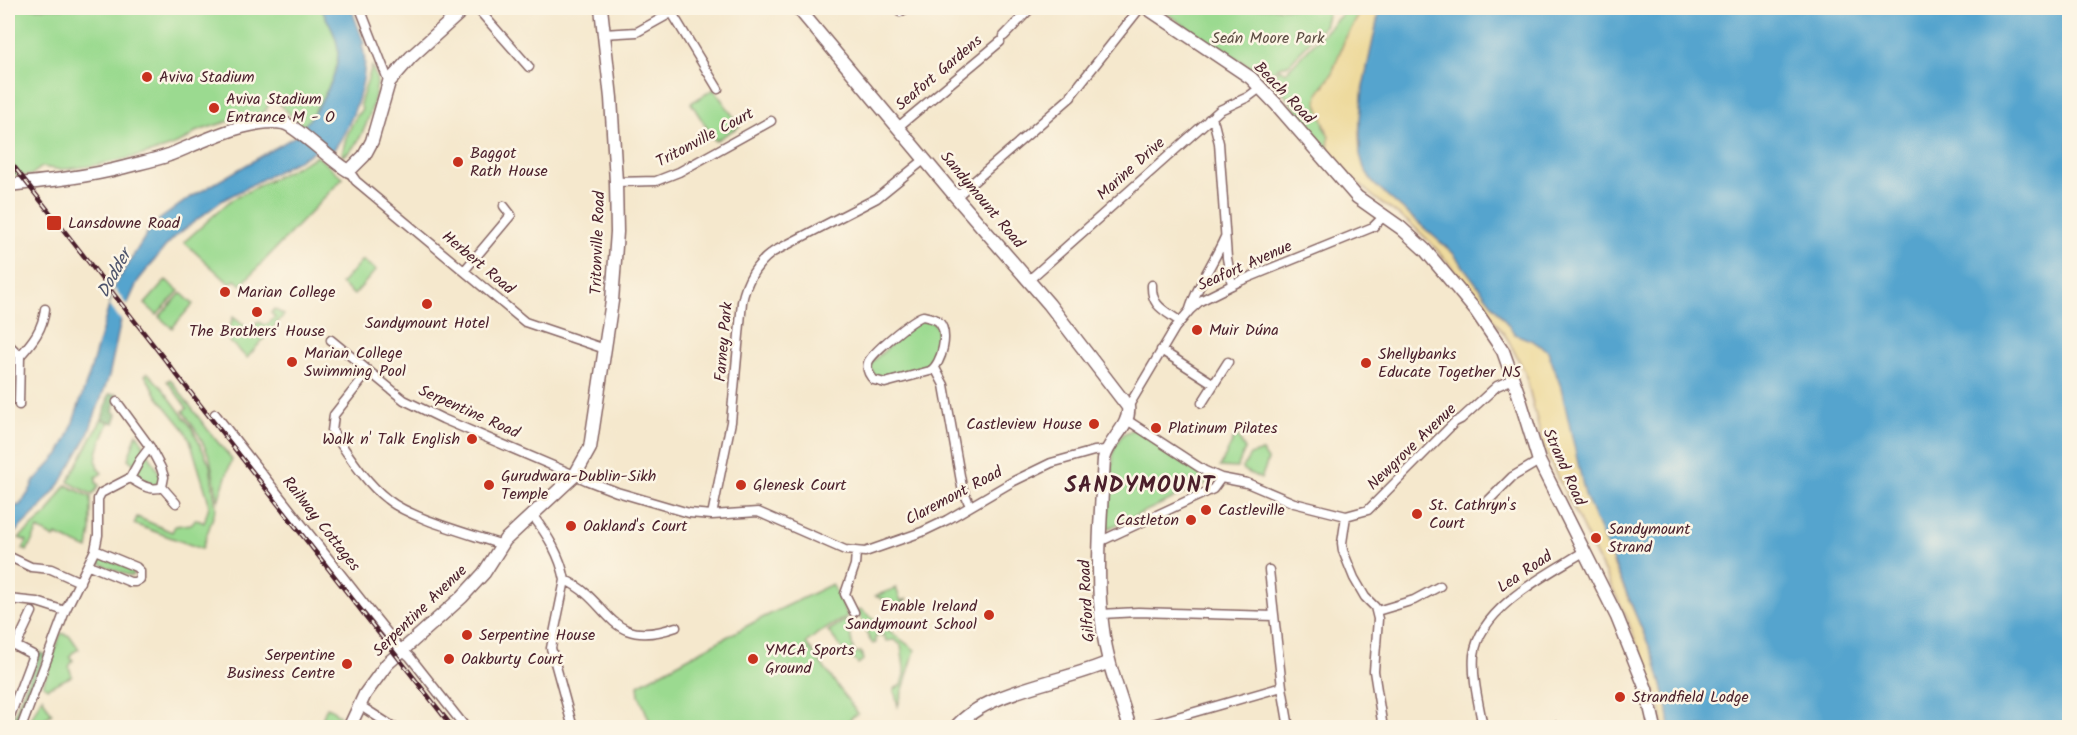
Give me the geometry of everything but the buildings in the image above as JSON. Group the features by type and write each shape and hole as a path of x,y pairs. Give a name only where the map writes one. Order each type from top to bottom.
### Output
{"street":[{"path":"360,8 389,82"},
{"path":"8,185 122,168 168,155 222,133 262,123 289,124 349,171 364,156 372,141 389,82 411,57 465,8"},
{"path":"477,8 529,67"},
{"name":"Tritonville Road","path":"575,475 590,448 616,268 616,182 611,98 601,8"},
{"name":"Sandymount Road","path":"798,8 956,197 1029,280 1128,407"},
{"name":"Seafort Gardens","path":"898,127 1002,39 1031,8"},
{"path":"956,197 1071,95 1140,8"},
{"name":"Beach Road","path":"1147,8 1242,72 1269,96 1357,197 1383,217"},
{"path":"603,34 637,32 676,10 718,89"},
{"name":"Marine Drive","path":"1029,280 1209,119 1220,110 1248,97 1260,88"},
{"path":"1209,119 1214,123 1219,143 1225,237 1232,285"},
{"name":"Tritonville Court","path":"616,182 656,181 680,172 771,121"},
{"name":"Farney Park","path":"712,515 731,422 740,314 749,280 760,263 774,252 877,198 925,159"},
{"name":"Herbert Road","path":"349,171 356,181 525,322 605,349"},
{"path":"464,271 511,214 504,206"},
{"name":"Seafort Avenue","path":"1128,407 1179,321 1200,301 1232,285 1373,227 1383,217"},
{"name":"Strand Road","path":"1383,217 1401,228 1425,250 1458,288 1503,351 1539,461 1617,617 1653,712 1655,728"},
{"path":"1190,309 1195,293 1225,237"},
{"path":"1152,285 1154,302 1179,321"},
{"path":"19,405 20,356 39,333 44,322 45,309"},
{"path":"924,316 938,322 942,327 942,356 935,368 881,383 871,378 867,364 870,358 907,325 924,316"},
{"name":"Serpentine Road","path":"331,340 403,399 423,410 575,475"},
{"path":"8,344 20,356"},
{"path":"1161,350 1214,384"},
{"path":"1202,403 1228,362"},
{"path":"935,368 944,385 962,487 970,506"},
{"path":"368,372 333,415 332,431 344,448 376,489 399,508 502,545"},
{"name":"Newgrove Avenue","path":"1346,516 1368,510 1455,422 1497,386 1513,379"},
{"path":"117,402 150,447 164,473 162,487 176,503"},
{"path":"1106,450 1127,420 1128,407"},
{"name":"Railway Cottages","path":"215,414 365,605 466,728"},
{"path":"1127,420 1205,471 1221,478 1248,483 1294,503 1346,516 1343,551 1360,590 1377,611 1378,628 1373,658 1374,683 1383,728"},
{"path":"21,728 65,612 95,550 98,535 98,499 101,493 130,478 150,447"},
{"name":"Claremont Road","path":"856,552 866,552 922,532 1051,463 1106,450"},
{"name":"Gilford Road","path":"1106,450 1101,541 1101,614 1109,662 1130,728"},
{"path":"1488,501 1512,477 1539,461"},
{"path":"575,475 617,492 689,513 712,515 758,512 845,550 856,552 855,565 845,594 854,612"},
{"name":"Serpentine Avenue","path":"349,728 358,705 384,668 462,597 484,573 502,545 575,475"},
{"path":"130,478 148,488 162,487"},
{"path":"1101,541 1213,489 1221,478"},
{"path":"533,516 554,545 563,569 565,580 551,648 573,728"},
{"path":"88,565 130,582 140,579 140,572 136,567 95,550"},
{"name":"Lea Road","path":"1483,728 1476,688 1474,656 1485,626 1504,604 1585,551"},
{"path":"8,556 31,567 51,569 80,582"},
{"path":"1269,570 1288,725"},
{"path":"565,580 576,585 609,618 630,633 647,635 676,627"},
{"path":"1377,611 1414,600 1440,586"},
{"path":"8,599 37,602 65,612"},
{"path":"8,721 32,659 32,654 12,644 32,612"},
{"path":"1101,614 1138,612 1274,616"},
{"path":"955,728 966,717 1007,695 1109,662"},
{"path":"1139,728 1282,687"},
{"path":"358,705 395,728"},
{"path":"1544,728 1555,726"}],"green space":[{"name":"Aviva Stadium","path":"8,8 321,8 336,40 337,62 331,82 304,128 273,98 264,113 195,132 172,146 155,152 77,168 42,167 31,175 8,177"},
{"name":"Seán Moore Park","path":"1159,8 1329,8 1324,26 1291,62 1269,74 1256,67 1254,69 1210,43"},
{"path":"1348,8 1363,8 1345,39 1331,76 1321,88 1324,128 1329,137 1328,151 1271,77 1280,69 1285,73"},
{"path":"372,66 377,84 370,114 355,144 342,156 349,131 362,109 360,104"},
{"path":"714,89 740,126 715,141 691,103"},
{"path":"317,156 343,178 241,285 235,280 230,284 184,242 231,200"},
{"path":"362,260 376,270 354,295 341,284"},
{"path":"166,280 179,291 157,315 145,304"},
{"path":"181,293 193,304 172,328 159,317"},
{"path":"274,309 284,315 247,358 228,340 233,317 250,330 260,322 263,325 268,324 275,317 271,313"},
{"path":"926,320 934,323 939,338 938,353 934,363 924,368 881,379 873,373 872,362 916,322"},
{"path":"148,373 192,428 210,465 216,508 202,549 134,524 137,517 172,532 175,526 191,524 196,519 204,523 209,506 190,440 158,397 145,375"},
{"path":"170,379 232,459 218,501 210,458 199,435 183,411 187,408 167,381"},
{"path":"109,394 117,394 113,411 117,414 114,423 102,419"},
{"path":"102,419 109,422 97,456 96,462 102,473 96,477 96,483 99,485 93,495 68,482"},
{"path":"1136,428 1205,476 1209,482 1109,528 1107,526 1114,447 1123,434"},
{"path":"137,433 159,473 160,481 156,485 152,485 137,473 134,464 128,459"},
{"path":"1236,434 1245,449 1237,468 1220,467"},
{"path":"1262,451 1268,460 1261,479 1242,469 1250,455"},
{"path":"66,485 91,497 91,530 88,549 56,535 54,538 38,529 27,551 23,549 27,541 19,538 47,514"},
{"path":"99,557 132,569 134,575 130,576 98,563"},
{"name":"YMCA Sports Ground","path":"832,584 848,616 806,643 858,714 852,717 845,727 652,727 639,695 638,685 758,620"},
{"path":"896,588 901,601 907,599 900,606 875,596"},
{"path":"860,609 915,650 898,706 894,689 901,685 905,675 901,645 894,640 886,641 884,635 875,637 876,643 873,644 857,610"},
{"path":"845,620 854,653 861,652 863,660 858,664 828,631"},
{"path":"61,633 70,636 79,649 70,657 73,660 69,667 72,676 47,688 43,685"},
{"path":"39,652 45,655 16,727 9,728"},
{"path":"42,697 52,714 44,719 44,727 27,727"},
{"path":"327,707 340,717 335,727 319,727"}],"sand":[{"path":"1363,8 1380,8 1363,87 1359,135 1360,154 1364,168 1374,184 1453,253 1515,334 1533,341 1548,351 1561,387 1613,563 1655,660 1667,704 1670,727 1664,727 1658,699 1626,616 1544,449 1525,372 1507,338 1473,292 1431,243 1410,223 1375,198 1348,174 1328,151 1329,137 1317,103 1318,94 1331,76 1345,39"}],"water":[{"path":"321,8 351,8 364,43 362,45 364,71 362,85 352,115 339,142 332,152 325,146 223,200 165,247 138,281 127,305 121,320 109,376 87,437 60,484 41,507 8,539 8,508 20,505 34,481 59,454 69,434 90,372 115,285 148,232 160,219 188,199 294,137 324,98 334,74 338,46"},
{"path":"1380,8 2069,8 2069,727 1670,727 1667,704 1655,660 1585,495 1561,387 1548,351 1533,341 1515,334 1453,253 1374,184 1364,168 1360,154 1363,87"}],"pier":[{"path":"114,288 129,308 124,324 110,306"}],"railway":[{"path":"8,159 453,728"}],"place":[{"name":"Aviva Stadium","path":"147,77"},
{"name":"Aviva Stadium Entrance M - O","path":"214,108"},
{"name":"Baggot Rath House","path":"458,162"},
{"name":"Lansdowne Road","path":"54,223"},
{"name":"Marian College","path":"225,292"},
{"name":"Sandymount Hotel","path":"427,304"},
{"name":"The Brothers' House","path":"257,312"},
{"name":"Muir Dúna","path":"1197,330"},
{"name":"Marian College Swimming Pool","path":"292,362"},
{"name":"Shellybanks Educate Together NS","path":"1366,363"},
{"name":"Castleview House","path":"1094,424"},
{"name":"Platinum Pilates","path":"1156,428"},
{"name":"Walk n' Talk English","path":"472,439"},
{"name":"Gurudwara-Dublin-Sikh Temple","path":"489,485"},
{"name":"Glenesk Court","path":"741,485"},
{"name":"Castleville","path":"1206,510"},
{"name":"St. Cathryn's Court","path":"1417,514"},
{"name":"Castleton","path":"1191,520"},
{"name":"Oakland's Court","path":"571,526"},
{"name":"Sandymount Strand","path":"1596,538"},
{"name":"Enable Ireland Sandymount School","path":"989,615"},
{"name":"Serpentine House","path":"467,635"},
{"name":"Oakburty Court","path":"449,659"},
{"name":"YMCA Sports Ground","path":"753,659"},
{"name":"Serpentine Business Centre","path":"347,664"},
{"name":"Strandfield Lodge","path":"1620,697"}],"district":[{"name":"SANDYMOUNT","path":"1140,486"}],"water label":[{"name":"Dodder","path":"115,274"}]}
